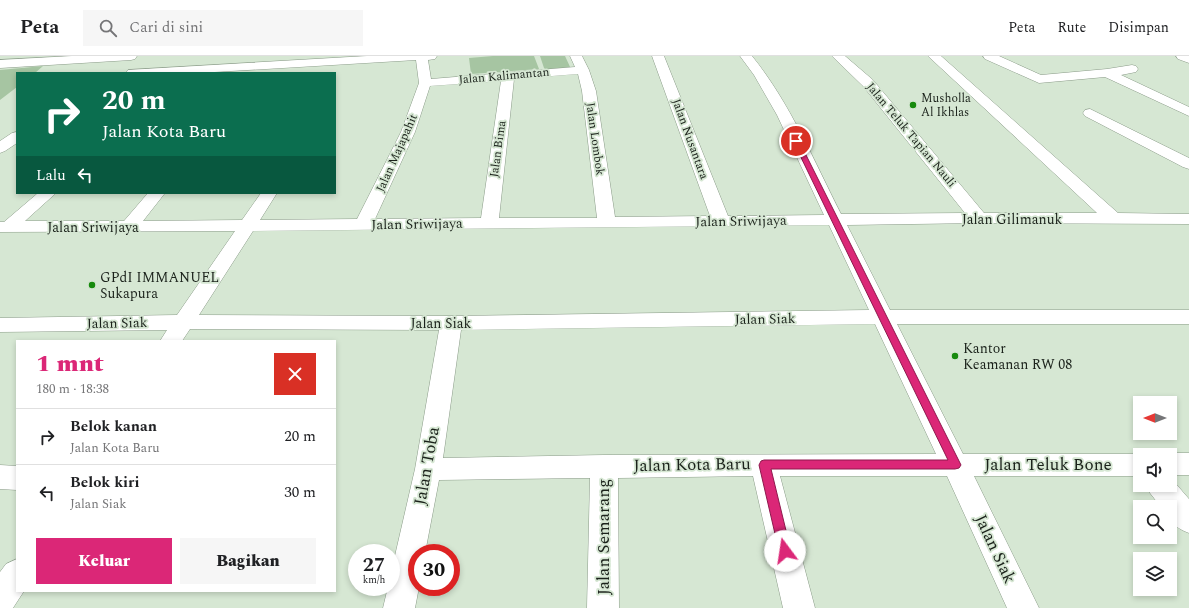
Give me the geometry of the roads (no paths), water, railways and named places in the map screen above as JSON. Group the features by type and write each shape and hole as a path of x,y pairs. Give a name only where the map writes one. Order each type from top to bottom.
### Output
{"street":[{"path":"0,64 130,56"},
{"path":"166,72 253,65 338,64 425,56"},
{"name":"Jalan Majapahit","path":"364,224 408,132 425,83 425,56"},
{"name":"Jalan Lombok","path":"576,56 583,70 589,91 607,223"},
{"name":"Jalan Nusantara","path":"658,56 721,222"},
{"name":"Jalan Teluk Tapian Nauli","path":"838,56 868,83 979,218"},
{"path":"934,56 1114,219"},
{"path":"989,56 1039,79 1107,73 1132,69"},
{"path":"1182,56 1189,59"},
{"path":"84,72 100,57"},
{"path":"748,57 760,74 784,115 882,317"},
{"name":"Jalan Kalimantan","path":"425,83 583,70"},
{"path":"1107,73 1189,112"},
{"name":"Jalan Bima","path":"488,223 508,75"},
{"path":"1175,105 1172,110 1173,114 1189,124"},
{"path":"1090,114 1189,164"},
{"path":"0,148 16,137"},
{"path":"4,227 47,194"},
{"path":"128,227 156,194"},
{"path":"172,340 182,322 268,194"},
{"name":"Jalan Gilimanuk","path":"834,220 979,218 1189,219"},
{"name":"Jalan Sriwijaya","path":"4,227 834,220"},
{"name":"Jalan Siak","path":"882,317 1023,608"},
{"name":"Jalan Siak","path":"0,325 182,322 451,323 882,317 1189,317"},
{"name":"Jalan Toba","path":"399,608 428,469 451,323"},
{"path":"1177,464 1189,464"},
{"path":"764,465 799,608"},
{"name":"Jalan Kota Baru","path":"428,469 604,466 955,465"},
{"name":"Jalan Teluk Bone","path":"955,465 1133,465"},
{"name":"Jalan Semarang","path":"603,608 604,466"},
{"path":"0,478 16,478"},
{"path":"1166,492 1189,520"},
{"path":"0,599 16,575"}],"place":[{"name":"Musholla Al Ikhlas","path":"913,105"},
{"name":"GPdI IMMANUEL Sukapura","path":"92,285"},
{"name":"Kantor Keamanan RW 08","path":"955,356"}]}
